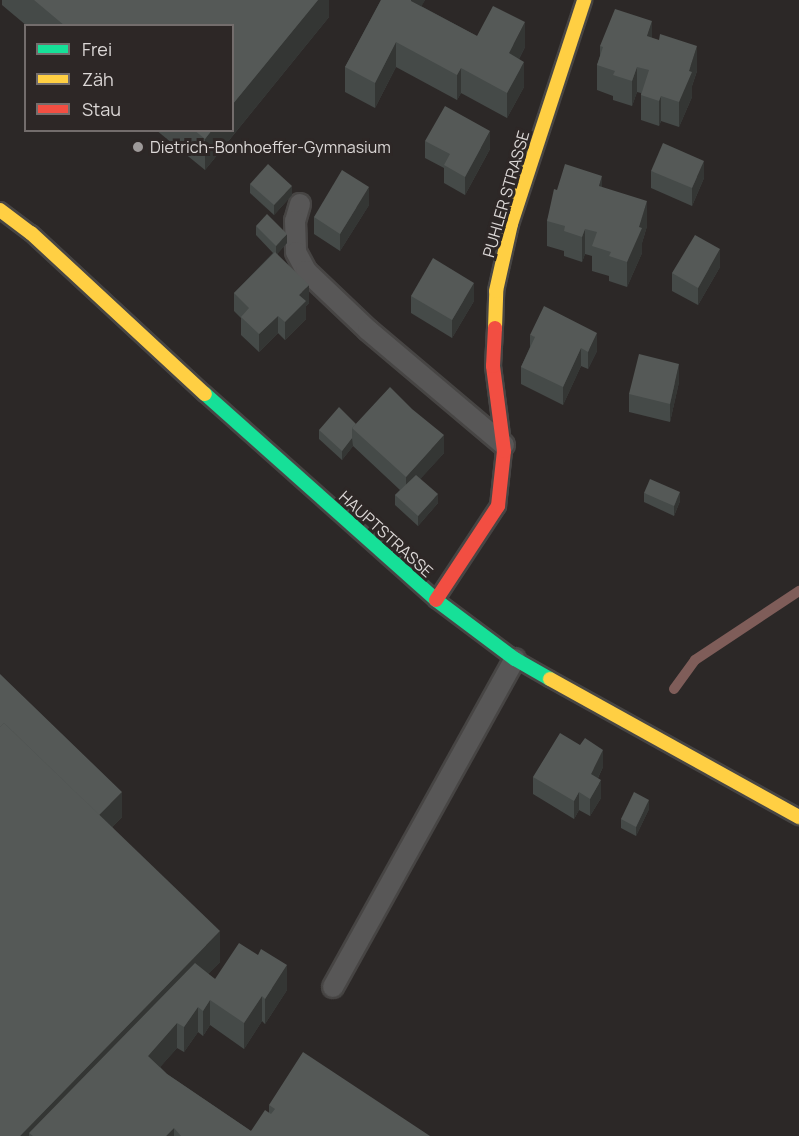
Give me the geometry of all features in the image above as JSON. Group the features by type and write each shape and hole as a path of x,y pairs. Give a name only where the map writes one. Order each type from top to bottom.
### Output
{"street":[{"name":"PUHLER STRASSE","path":"436,600 449,577 498,506 504,445 493,366 496,291 511,224 584,0"},
{"name":"HAUPTSTRASSE","path":"0,210 31,233 189,380 436,600 515,659 799,817"}],"lane":[{"path":"300,204 295,221 296,252 306,271 368,330 504,445"},
{"path":"333,987 515,659"}],"building":[{"path":"34,0 318,0 234,103 234,24 63,24"},
{"path":"381,0 411,0 477,36 493,6 525,22 509,53 524,62 507,93 461,68 457,75 396,42 375,83 345,67"},
{"path":"615,9 652,21 647,36 659,40 660,34 697,46 689,71 692,72 679,102 661,96 659,101 641,95 649,70 637,67 632,81 613,75 615,71 597,65 603,47 600,46"},
{"path":"445,106 490,131 465,177 444,165 450,154 425,141"},
{"path":"196,132 210,132 205,139"},
{"path":"663,143 704,161 692,188 651,171"},
{"path":"268,164 292,186 274,205 250,184"},
{"path":"565,164 602,176 599,186 647,201 639,227 642,228 627,262 609,256 611,252 592,246 597,232 585,229 582,237 564,231 565,226 547,221 554,189 557,190"},
{"path":"342,170 369,187 340,234 314,217"},
{"path":"267,214 287,234 276,246 256,226"},
{"path":"695,235 720,249 698,288 672,273"},
{"path":"275,252 309,285 299,295 306,301 285,322 278,316 259,334 241,317 249,308 234,293"},
{"path":"433,258 474,283 452,320 411,296"},
{"path":"544,306 597,333 588,352 581,348 563,387 521,367 535,337 530,335"},
{"path":"639,354 679,364 670,404 629,394"},
{"path":"390,387 412,409 444,435 406,477 352,428"},
{"path":"339,407 356,424 352,428 352,438 342,451 319,430"},
{"path":"416,475 438,494 418,516 395,495"},
{"path":"650,479 680,492 674,506 644,493"},
{"path":"0,674 122,792 99,815 4,723 0,727"},
{"path":"4,723 220,931 20,1136 0,1136 0,727"},
{"path":"560,733 580,745 585,738 603,750 591,774 601,780 590,799 579,792 574,801 533,777"},
{"path":"634,792 649,800 636,827 621,819"},
{"path":"239,943 258,955 261,949 287,965 265,999 262,996 244,1023 210,1000 203,1011 198,1007 184,1027 177,1023 148,1056 167,1074 251,1131 265,1110 271,1114 275,1109 269,1105 303,1052 430,1136 181,1136 174,1128 166,1136 33,1136 29,1133 195,963 215,979"}],"waterway":[{"path":"674,689 695,660 799,591"}],"traffic: fast":[{"path":"205,394 436,600 515,659 550,679"}],"traffic: slow":[{"path":"495,328 496,291 511,224 584,0"},
{"path":"0,210 31,233 205,394"},
{"path":"550,679 799,817"}],"traffic: jam":[{"path":"436,600 498,506 504,451 493,366 495,328"}],"place":[{"name":"Dietrich-Bonhoeffer-Gymnasium","path":"138,147"}]}
